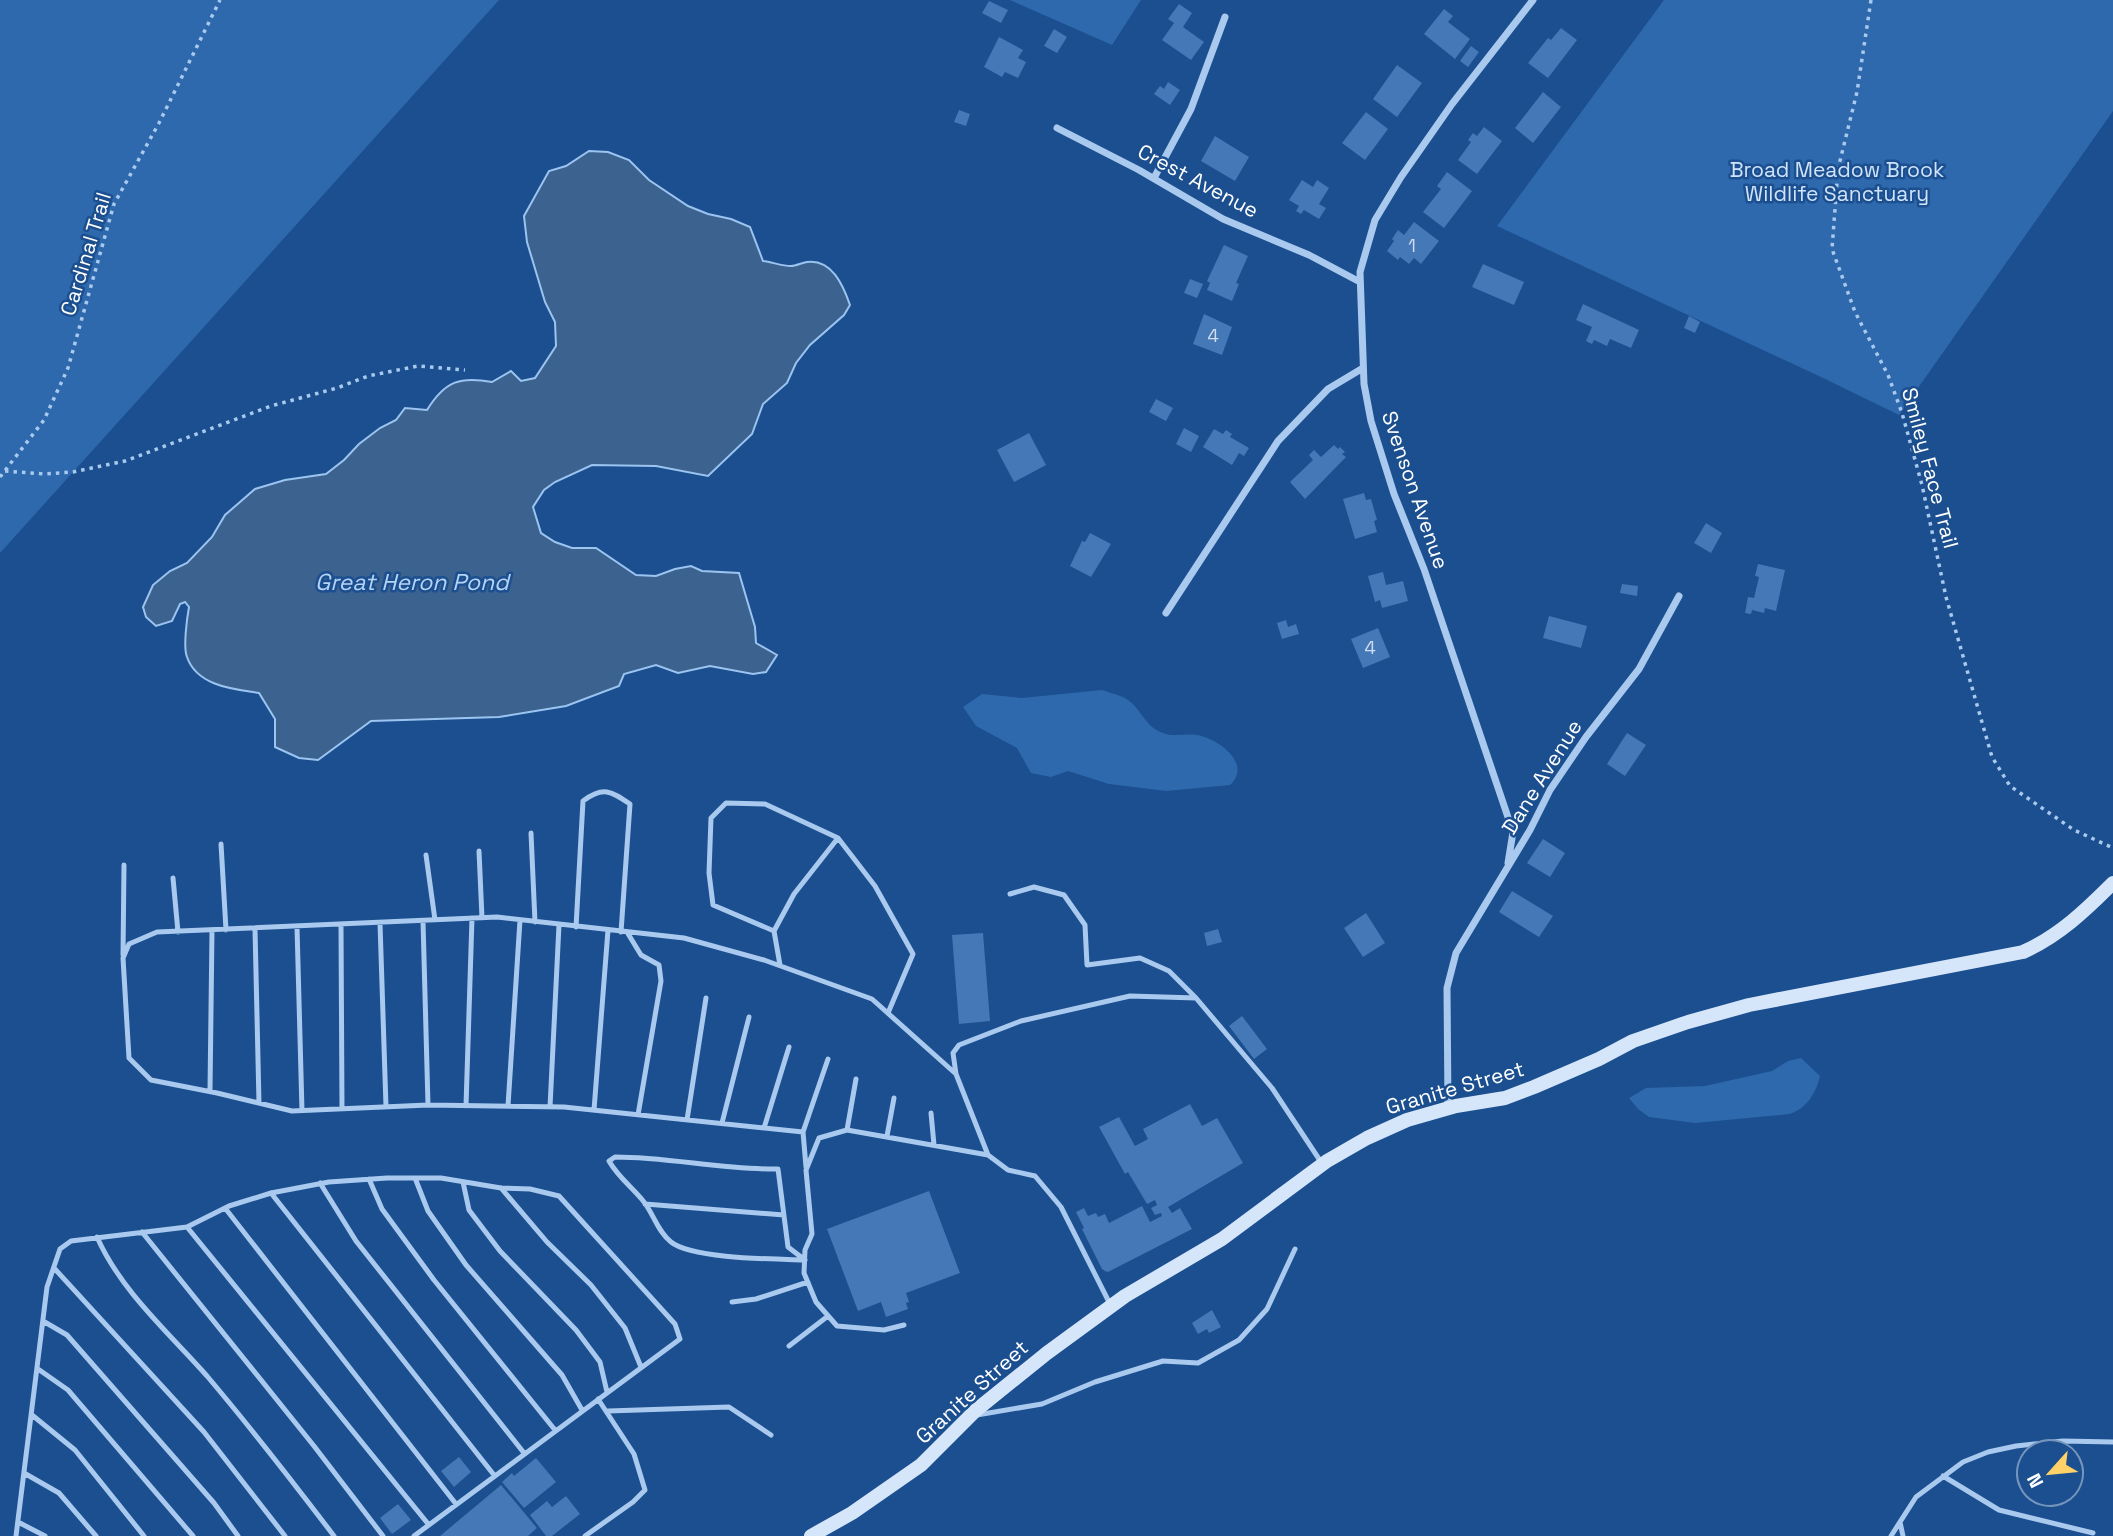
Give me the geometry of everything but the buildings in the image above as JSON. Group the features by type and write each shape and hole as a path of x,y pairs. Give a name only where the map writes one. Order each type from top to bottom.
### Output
{"street":[{"name":"Svenson Avenue","path":"1508,863 1513,832 1371,421 1363,368 1360,272 1375,220 1401,177 1452,104 1534,0"},
{"path":"1154,178 1191,108 1225,17"},
{"name":"Crest Avenue","path":"1057,128 1154,178 1223,219 1308,255 1360,282"},
{"path":"1166,613 1278,441 1328,389 1363,368"},
{"name":"Dane Avenue","path":"1448,1108 1446,1027 1448,984 1455,953 1530,830 1550,790 1586,737 1639,669 1679,596"},
{"name":"Granite Street","path":"811,1536 852,1513 921,1465 970,1416 1047,1353 1111,1306 1222,1239 1322,1165 1367,1138 1448,1108 1505,1098 1599,1059 1633,1041 1688,1022 1762,1002 2023,952 2041,944 2081,915 2113,883"}],"lane":[{"path":"576,927 583,801 595,792 612,791 630,804 624,932 641,955 659,965 661,981 638,1115"},
{"path":"774,931 713,905 709,873 711,818 726,803 765,804 838,838 875,886 913,954 888,1013"},
{"path":"531,833 535,922"},
{"path":"780,965 774,931 794,894 838,838"},
{"path":"221,844 226,930"},
{"path":"479,851 482,918"},
{"path":"426,855 435,920"},
{"path":"124,864 123,958 129,1058 151,1080 292,1111 428,1105 550,1107 803,1132"},
{"path":"173,878 178,932"},
{"path":"1010,894 1034,887 1064,895 1085,925 1087,965 1140,958 1169,971 1196,998 1272,1088 1322,1165"},
{"path":"123,958 129,944 157,932 497,917 684,938 780,965 872,999 956,1074"},
{"path":"466,1106 472,918"},
{"path":"508,1106 520,920"},
{"path":"424,921 428,1105"},
{"path":"380,923 386,1107"},
{"path":"341,925 342,1109"},
{"path":"550,1107 559,925"},
{"path":"297,927 302,1111"},
{"path":"255,929 260,1103"},
{"path":"209,1091 212,930"},
{"path":"594,1110 608,930"},
{"path":"988,1155 956,1074 953,1053 959,1045 1021,1021 1130,996 1196,998"},
{"path":"687,1119 706,998"},
{"path":"722,1123 750,1017"},
{"path":"764,1128 789,1046"},
{"path":"828,1059 803,1132 812,1234 805,1250 804,1273 816,1301 837,1326 884,1330 904,1325"},
{"path":"847,1130 856,1079"},
{"path":"887,1136 894,1098"},
{"path":"931,1113 934,1145"},
{"path":"806,1170 819,1138 847,1130 988,1155 1008,1170 1035,1176 1061,1207 1111,1306"},
{"path":"615,1157 641,1157 743,1170 778,1169 788,1247 805,1260 710,1255 673,1244 659,1229 645,1204 609,1161 615,1157"},
{"path":"415,1178 428,1211 466,1265 562,1375 582,1410"},
{"path":"16,1536 47,1287 60,1249 71,1241 187,1227 225,1208 271,1193 320,1183 441,1178 501,1188 530,1189 559,1196 675,1324 680,1339 414,1536"},
{"path":"369,1179 382,1209 404,1240 555,1430"},
{"path":"463,1182 469,1210 500,1251 576,1330 600,1362 607,1392"},
{"path":"320,1183 356,1241 524,1453"},
{"path":"501,1188 547,1242 590,1285 625,1328 641,1367"},
{"path":"271,1193 494,1475"},
{"path":"645,1204 784,1215"},
{"path":"225,1208 456,1504"},
{"path":"187,1227 429,1525"},
{"path":"142,1232 383,1536"},
{"path":"97,1237 106,1257 123,1282 208,1378 334,1536"},
{"path":"970,1416 1042,1404 1095,1382 1163,1361 1198,1363 1239,1340 1267,1309 1295,1249"},
{"path":"54,1268 204,1432 285,1536"},
{"path":"732,1302 756,1299 808,1282"},
{"path":"789,1346 828,1316"},
{"path":"43,1321 67,1335 214,1503 238,1536"},
{"path":"38,1369 68,1390 193,1536"},
{"path":"585,1536 633,1502 645,1490 635,1454 598,1399"},
{"path":"607,1411 729,1407 771,1435"},
{"path":"32,1415 75,1450 144,1536"},
{"path":"1891,1536 1916,1497 1963,1462 1988,1451 2063,1441 2113,1442"},
{"path":"24,1473 59,1493 96,1536"},
{"path":"1943,1476 1999,1510 2093,1533"},
{"path":"18,1522 45,1536"},
{"path":"1900,1522 1903,1536"}],"path":[{"name":"Cardinal Trail","path":"0,477 44,420 68,368 114,204 159,123 220,0"},
{"name":"Smiley Face Trail","path":"1871,0 1857,92 1838,169 1832,249 1854,312 1888,375 1902,413 1922,485 1946,597 1992,757 2010,786 2074,830 2113,848"},
{"path":"5,471 44,474 73,472 125,461 271,406 337,388 368,376 418,366 465,370"}],"green space":[{"path":"0,0 499,0 0,553"},
{"path":"1010,0 1141,0 1112,45"},
{"name":"Broad Meadow Brook Wildlife Sanctuary","path":"1664,0 2113,0 2113,111 1899,415 1497,226"},
{"path":"1102,690 1128,700 1148,723 1163,733 1196,735 1225,748 1236,762 1236,777 1230,785 1166,791 1109,784 1068,771 1051,777 1031,773 1017,748 976,726 963,707 982,694 1022,698"},
{"path":"1801,1058 1820,1076 1810,1099 1790,1114 1695,1123 1649,1117 1629,1098 1646,1088 1705,1086 1772,1071 1788,1061"}],"water":[{"name":"Great Heron Pond","path":"589,151 608,152 629,160 649,180 688,206 750,227 763,261 788,266 816,262 830,269 840,282 850,305 844,315 810,345 796,363 787,383 763,404 752,434 708,476 656,466 592,465 555,482 544,490 533,507 541,533 572,548 596,548 636,575 656,576 691,566 702,571 739,573 755,627 756,643 777,655 766,672 753,674 710,666 678,673 656,665 624,674 619,686 566,706 499,717 371,721 318,760 299,758 275,747 275,719 259,693 217,684 207,680 192,667 186,652 189,607 185,602 180,604 172,621 156,626 146,617 143,607 153,585 170,571 187,563 212,537 225,515 255,489 285,480 326,474 359,444 396,420 405,408 427,410 440,393 454,383 471,380 492,382 511,371 521,381 535,378 556,346 555,322 545,302 527,242 524,216 549,171 566,166"}]}
